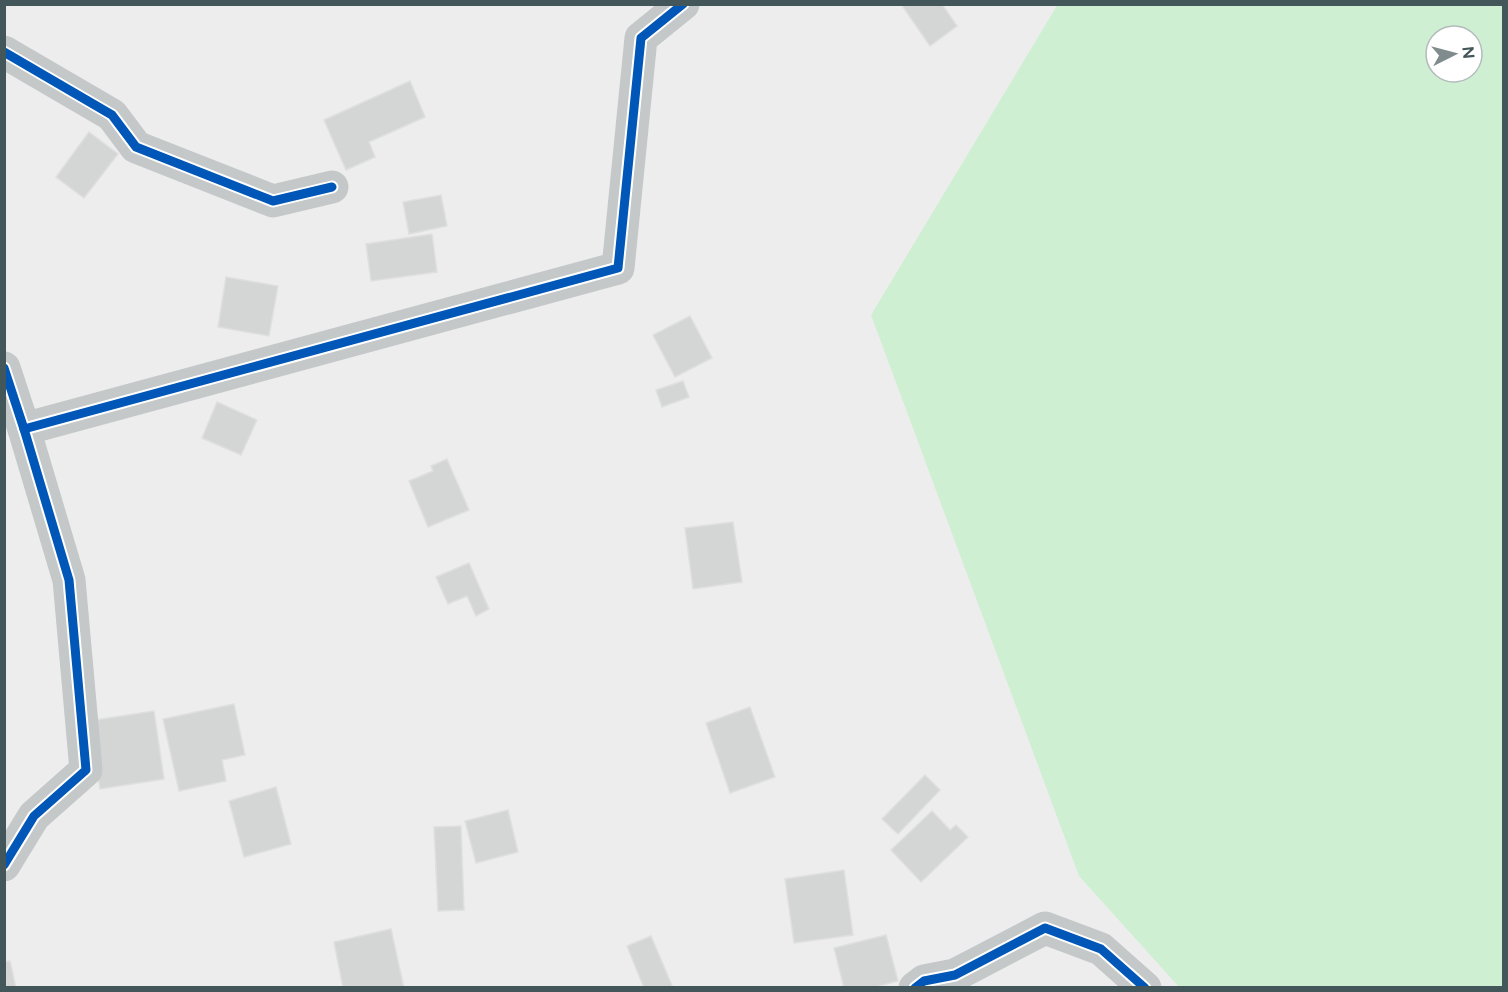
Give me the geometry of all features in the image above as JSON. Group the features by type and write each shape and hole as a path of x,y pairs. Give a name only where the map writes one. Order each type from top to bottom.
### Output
{"street":[{"path":"24,429 618,268 641,38 683,4"},
{"path":"4,52 112,115 136,147 273,201 332,187"},
{"path":"4,368 69,580 86,770 34,816 4,865"},
{"path":"921,985 955,975 1045,928 1101,949 1145,987"}],"green space":[{"path":"1058,4 1503,5 1503,987 1179,987 1079,876 871,315"}],"building":[{"path":"901,4 942,4 957,26 930,46"},
{"path":"410,81 425,117 369,142 375,157 346,170 324,120"},
{"path":"89,132 118,154 84,198 56,177"},
{"path":"441,195 447,226 409,234 403,202"},
{"path":"432,234 437,272 371,281 366,244"},
{"path":"226,277 278,286 269,336 218,327"},
{"path":"690,316 712,358 675,377 653,335"},
{"path":"683,381 689,397 662,407 656,390"},
{"path":"217,402 257,420 241,455 202,438"},
{"path":"447,459 469,510 428,527 409,481 433,471 431,466"},
{"path":"733,522 742,582 693,589 685,528"},
{"path":"469,563 489,609 476,616 467,596 448,604 436,577"},
{"path":"234,704 245,755 222,760 226,781 179,791 163,719"},
{"path":"750,707 775,777 730,793 706,723"},
{"path":"154,711 164,779 100,789 89,721"},
{"path":"925,775 940,790 898,834 882,819"},
{"path":"276,787 291,844 244,857 229,801"},
{"path":"508,810 518,852 476,863 465,821"},
{"path":"932,811 950,830 956,825 968,837 921,882 891,850"},
{"path":"461,826 464,910 438,911 434,827"},
{"path":"844,870 853,935 794,943 785,879"},
{"path":"391,929 404,988 343,988 334,942"},
{"path":"886,935 898,981 872,988 844,988 834,948"},
{"path":"651,936 673,988 644,988 627,946"},
{"path":"10,961 16,988 4,988 4,962"}],"cycle path":[{"path":"4,368 24,429 618,268 641,38 683,4"},
{"path":"4,52 112,115 136,147 273,201 332,187"},
{"path":"4,865 34,816 86,770 69,580 24,429"},
{"path":"915,988 924,981 955,975 1045,928 1101,949 1145,988"}]}
